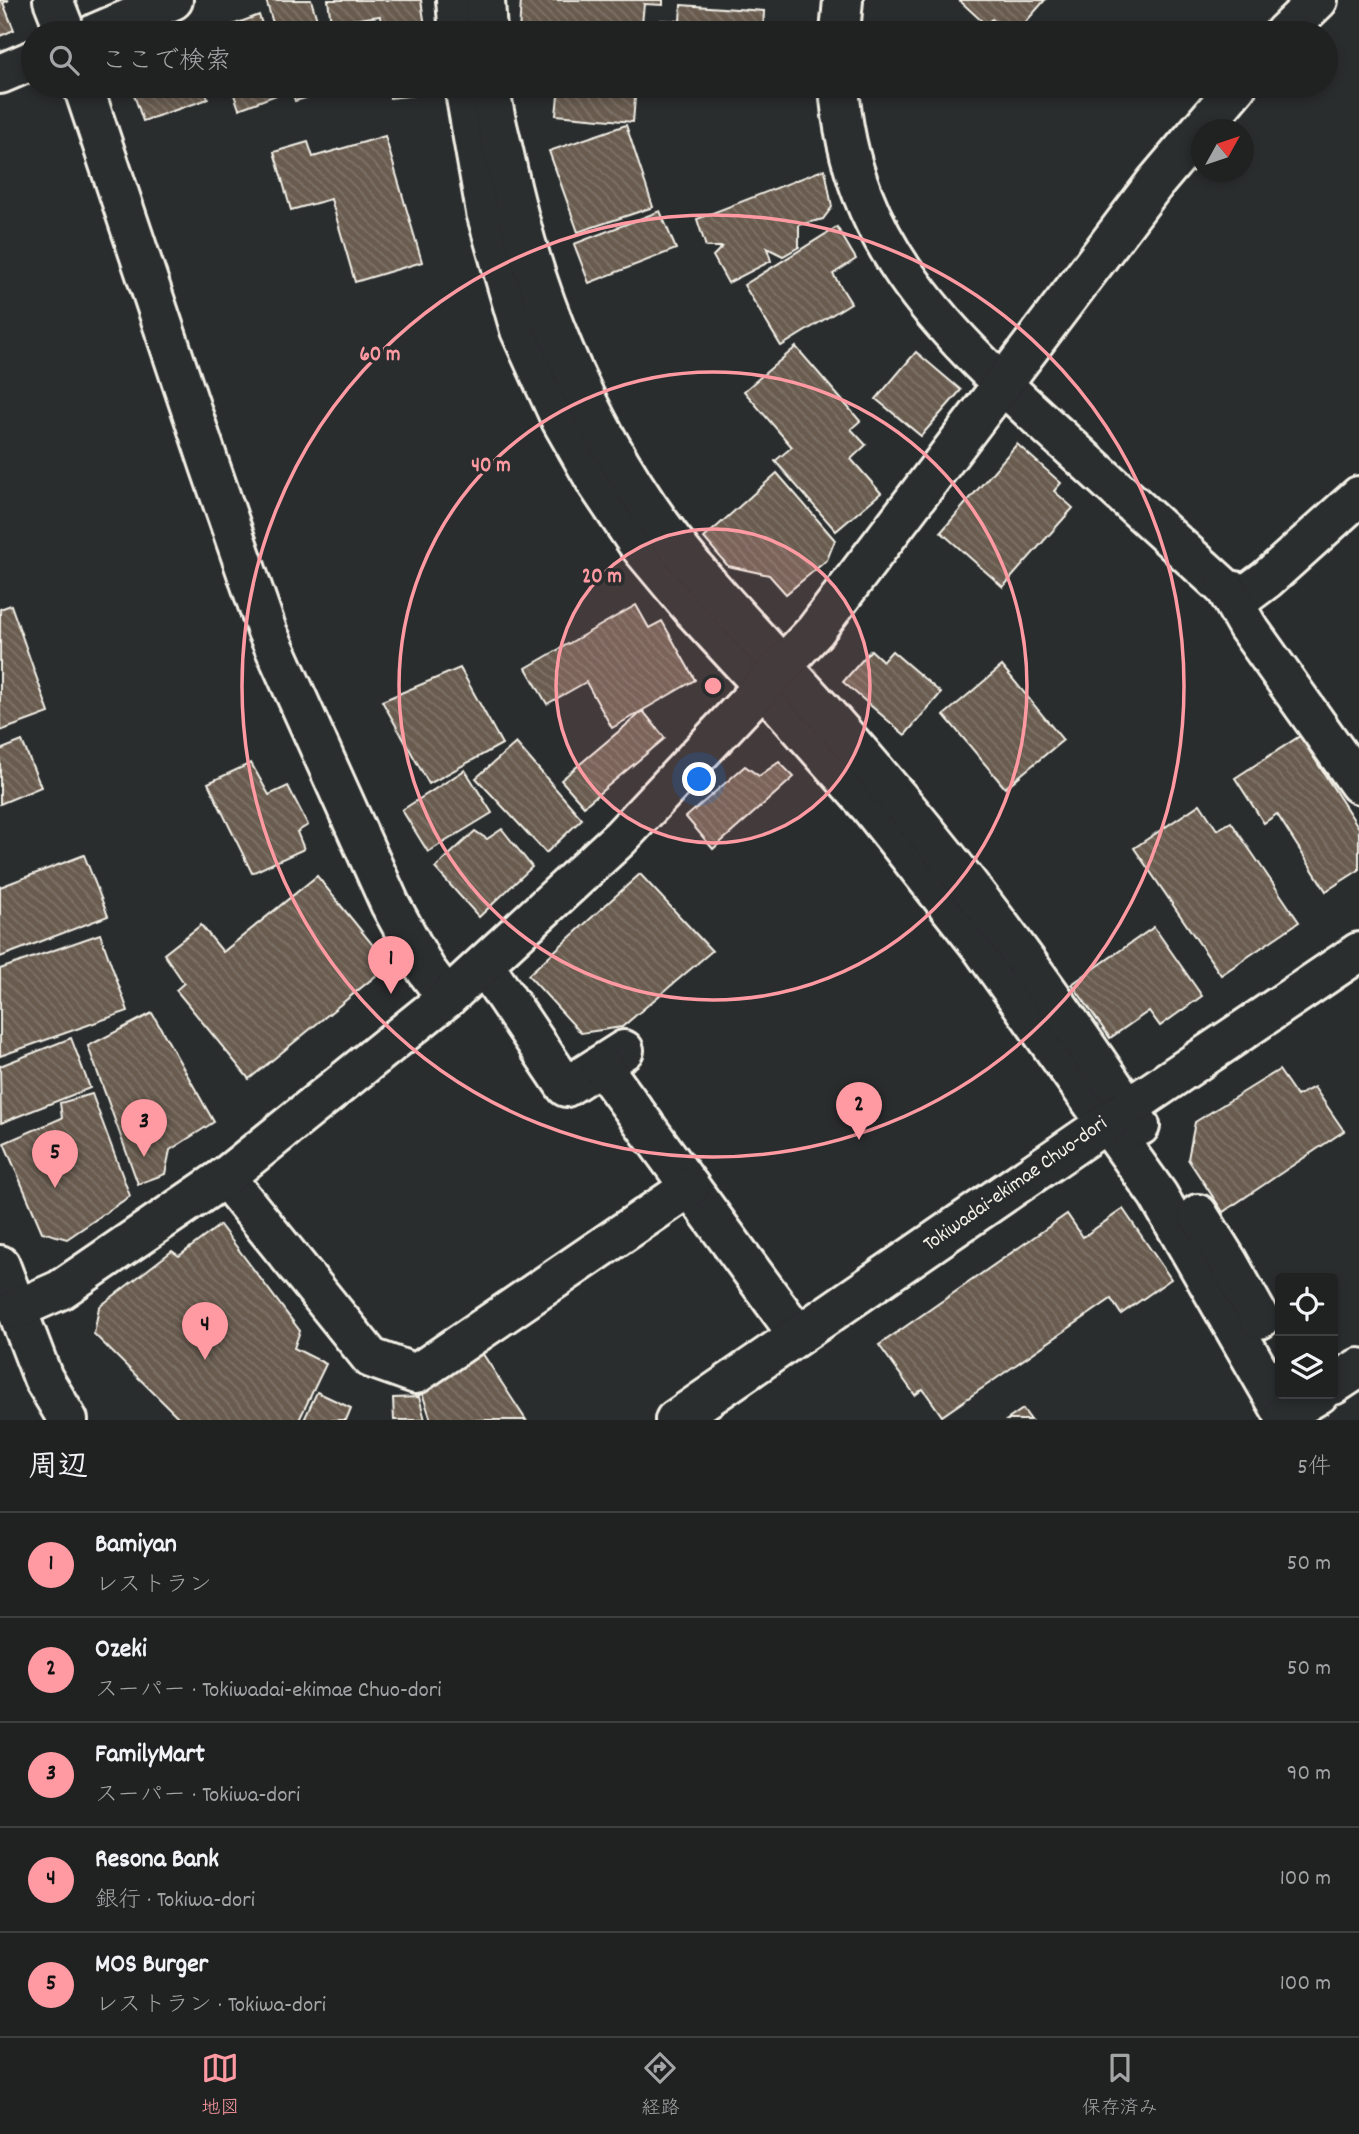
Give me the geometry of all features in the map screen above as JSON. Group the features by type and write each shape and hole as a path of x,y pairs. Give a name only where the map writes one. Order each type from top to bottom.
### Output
{"street":[{"path":"53,0 61,21"},
{"path":"124,21 173,0"},
{"path":"456,0 458,21"},
{"path":"485,0 486,21"},
{"path":"841,21 843,0"},
{"path":"1296,21 1318,0"},
{"path":"0,74 21,65"},
{"path":"87,98 267,631 390,904 426,970 447,998"},
{"path":"466,98 486,212 520,330 561,420 598,485 637,543 693,610 773,676"},
{"path":"492,98 514,203 549,313 587,401 623,466 661,525 713,590 773,676 996,968 1117,1116 1228,1262 1275,1345"},
{"path":"841,98 849,150 861,189 877,227 917,294 977,361 1226,589 1247,626 1359,785"},
{"path":"17,1309 60,1290 225,1178 447,998 620,838 815,631 1155,183 1227,98"},
{"path":"1226,589 1247,594 1359,496"},
{"name":"Tokiwadai-ekimae Chuo-dori","path":"675,1420 1359,952"},
{"path":"484,965 566,1087 613,1058 690,1187 798,1335"},
{"path":"1117,1116 1158,1195 1307,1404 1359,1368"},
{"path":"225,1178 371,1358 416,1374 690,1187"},
{"path":"0,1265 43,1377 68,1420"}],"building":[{"path":"0,0 9,0 3,3 14,30 0,36"},
{"path":"266,0 311,0 317,21 272,21"},
{"path":"328,0 421,0 424,21 381,21 380,16 331,21"},
{"path":"521,0 663,0 663,5 644,4 642,21 520,21"},
{"path":"959,0 1045,0 1027,21 982,21"},
{"path":"681,5 764,11 764,21 680,21"},
{"path":"259,15 261,21 243,21"},
{"path":"135,98 208,98 208,99 143,121"},
{"path":"235,98 268,98 239,109"},
{"path":"558,98 635,98 633,122 556,115"},
{"path":"626,125 653,207 578,232 549,151"},
{"path":"385,136 422,262 355,282 331,199 291,210 274,152 308,142 313,157"},
{"path":"825,169 832,207 823,219 799,225 799,247 783,256 767,248 771,261 728,283 713,256 722,247 706,247 697,219"},
{"path":"660,211 676,249 589,283 574,244"},
{"path":"837,227 856,259 833,274 851,303 781,346 744,285"},
{"path":"796,347 860,421 851,429 866,445 851,459 881,493 836,531 775,461 792,447 744,391"},
{"path":"916,352 961,390 921,436 876,399"},
{"path":"1017,444 1061,483 1054,491 1073,508 1003,587 941,532"},
{"path":"777,473 835,540 827,560 786,594 769,575 728,566 704,538"},
{"path":"11,605 49,713 0,731 0,609"},
{"path":"636,605 649,628 662,621 695,680 612,728 586,682 547,704 526,668"},
{"path":"871,650 883,661 892,651 941,693 905,735 843,682"},
{"path":"1002,666 1063,740 1005,788 944,715"},
{"path":"460,668 502,744 429,784 382,701"},
{"path":"643,711 665,738 584,806 561,780"},
{"path":"1300,736 1359,828 1359,870 1326,891 1277,814 1264,823 1235,778"},
{"path":"22,741 41,787 0,804 0,750"},
{"path":"516,743 582,819 546,853 476,778"},
{"path":"779,762 794,777 713,849 686,817 745,766 759,776"},
{"path":"251,763 269,795 288,786 308,825 297,832 304,849 252,873 208,783"},
{"path":"465,770 492,813 428,852 402,810"},
{"path":"1200,804 1217,830 1231,822 1299,922 1221,975 1134,848"},
{"path":"502,829 532,867 479,917 435,868 475,831 487,839"},
{"path":"84,855 108,916 0,957 0,887"},
{"path":"640,874 712,951 622,1027 581,1033 528,975"},
{"path":"317,876 389,965 249,1079 176,990 184,983 164,954 201,925 223,952"},
{"path":"1154,927 1202,996 1160,1026 1149,1011 1110,1038 1072,984"},
{"path":"100,934 128,1011 0,1056 0,969"},
{"path":"152,1013 214,1122 170,1150 165,1174 138,1184 88,1046"},
{"path":"71,1038 90,1088 1,1123 0,1066"},
{"path":"1279,1070 1297,1096 1314,1087 1344,1131 1223,1212 1188,1159 1195,1122"},
{"path":"92,1094 130,1196 67,1239 42,1232 4,1143 62,1118 60,1103"},
{"path":"1123,1209 1171,1279 1121,1314 1111,1299 942,1416 923,1389 915,1395 879,1345 1067,1214 1083,1237"},
{"path":"220,1225 300,1331 294,1348 326,1364 299,1420 183,1420 94,1334 99,1307 172,1251 179,1256"},
{"path":"477,1345 526,1420 431,1420 419,1384"},
{"path":"317,1392 351,1408 346,1420 304,1420"},
{"path":"419,1397 425,1420 394,1420 393,1398"},
{"path":"1023,1409 1031,1420 1007,1420"}],"place":[{"name":"Bamiyan","path":"391,994"},
{"name":"Ozeki","path":"859,1140"},
{"name":"FamilyMart","path":"144,1157"},
{"name":"MOS Burger","path":"55,1188"},
{"name":"Resona Bank","path":"205,1360"}]}
